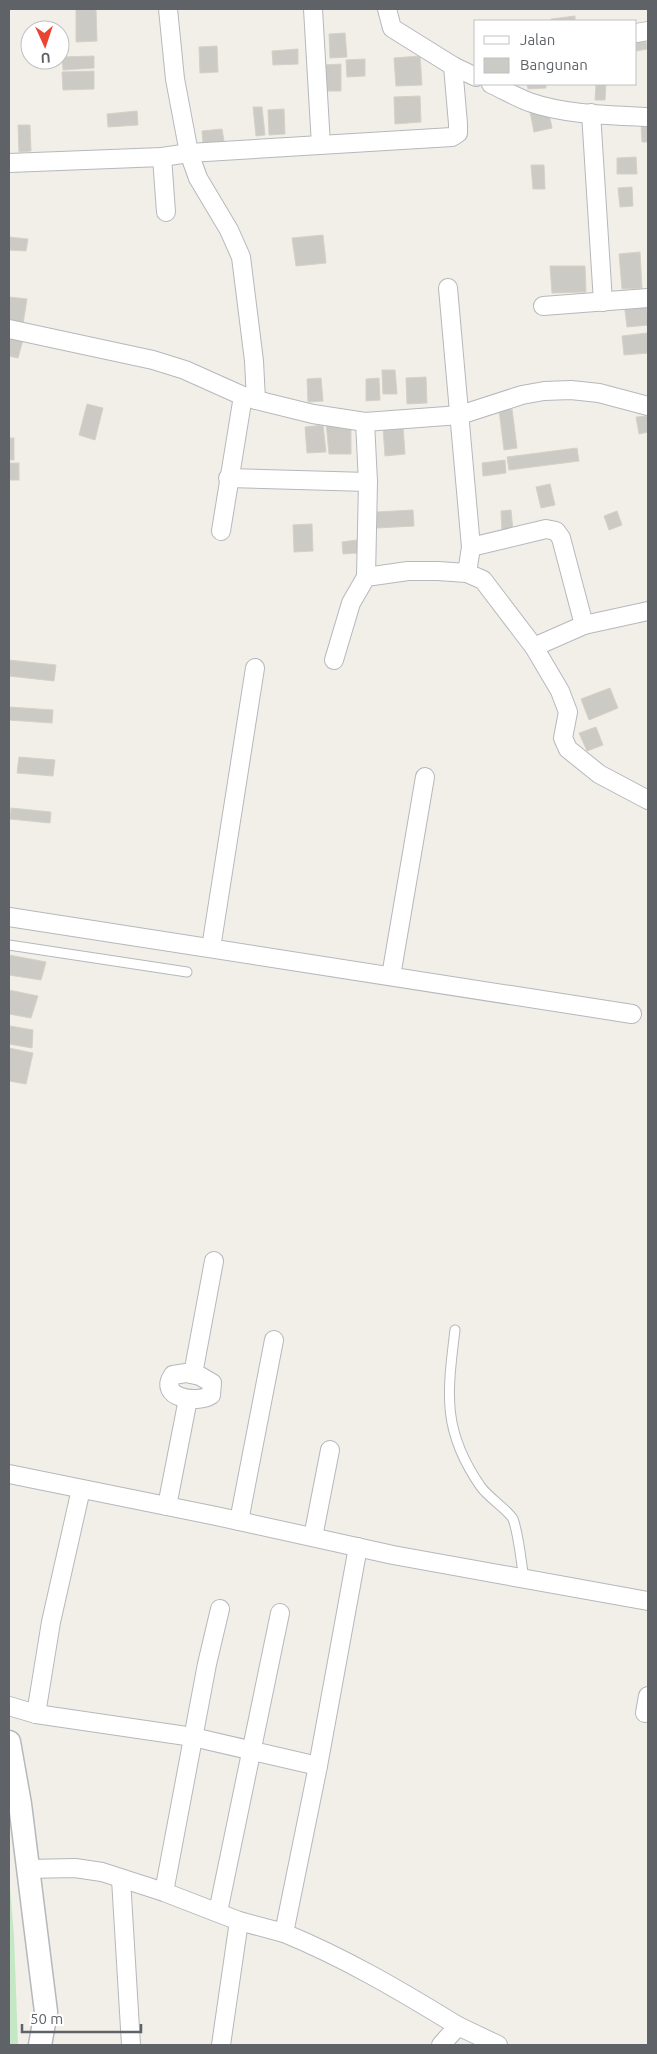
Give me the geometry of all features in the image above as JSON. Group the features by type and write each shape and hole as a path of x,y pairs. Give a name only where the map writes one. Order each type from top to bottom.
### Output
{"street":[{"path":"168,9 175,79 189,153 198,178 229,230 241,257 254,361 249,398 228,478 221,531"},
{"path":"313,9 321,145"},
{"path":"387,9 392,28 453,66 474,76"},
{"path":"9,163 162,157 189,153 456,136 458,124 453,66"},
{"path":"493,85 530,102 591,114 648,117"},
{"path":"591,114 604,302"},
{"path":"162,157 166,212"},
{"path":"448,288 471,547 467,573"},
{"path":"543,306 648,298"},
{"path":"9,329 161,363 185,370 249,398 313,414 365,422 460,415 522,395 544,391 571,390 599,393 648,406"},
{"path":"334,660 351,603 366,577 368,482 365,422"},
{"path":"228,478 368,482"},
{"path":"471,547 546,529 556,531 561,538 584,626"},
{"path":"366,577 408,571 467,573 483,580 534,647 567,705 564,738 568,749 599,774 648,800"},
{"path":"534,647 584,626 648,611"},
{"path":"212,948 256,668"},
{"path":"391,976 425,777"},
{"path":"9,917 632,1014"},
{"path":"193,1374 214,1261"},
{"path":"240,1521 274,1340"},
{"path":"179,1373 193,1374 207,1378 212,1383 211,1395 204,1399 188,1399 172,1393 169,1387 173,1375 179,1373"},
{"path":"168,1506 188,1399"},
{"path":"313,1537 330,1450"},
{"path":"9,1474 433,1562 648,1601"},
{"path":"36,1714 52,1622 81,1489"},
{"path":"284,1933 318,1766 358,1547"},
{"path":"164,1892 193,1737 220,1609"},
{"path":"218,1912 254,1750 280,1613"},
{"path":"9,1706 36,1714 193,1737 318,1766"},
{"path":"9,1742 46,2012 40,2045"},
{"path":"27,1869 75,1868 102,1872 164,1892 239,1921 284,1933 325,1949 394,1987 458,2026 498,2045"},
{"path":"121,1879 130,2045"},
{"path":"221,2045 239,1921"},
{"path":"441,2045 458,2026"}],"lane":[{"path":"9,945 187,972"},
{"path":"455,1330 449,1380 450,1417 454,1436 466,1464 482,1488 513,1520 524,1579"}],"green space":[{"path":"9,1875 14,1936 18,2045 9,2045"}],"building":[{"path":"76,9 96,9 97,41 76,42"},
{"path":"575,16 575,20 551,19"},
{"path":"345,33 347,57 330,58 329,34"},
{"path":"645,35 647,49 637,51 637,36"},
{"path":"217,46 218,72 200,73 199,47"},
{"path":"298,49 298,64 273,65 272,51"},
{"path":"94,56 94,68 70,70 70,57"},
{"path":"420,56 422,85 396,86 394,58"},
{"path":"365,59 365,76 347,77 346,60"},
{"path":"341,64 341,91 325,91 324,65"},
{"path":"94,71 94,89 63,90 62,72"},
{"path":"527,85 546,85 546,88 528,89"},
{"path":"596,85 606,85 605,100 595,100"},
{"path":"420,96 421,122 395,124 394,97"},
{"path":"253,107 262,107 265,135 256,136"},
{"path":"284,109 285,134 269,135 268,110"},
{"path":"548,109 552,128 534,132 530,112"},
{"path":"137,111 138,125 108,127 107,114"},
{"path":"641,123 648,123 648,142 642,142"},
{"path":"18,125 30,125 31,151 19,152"},
{"path":"222,129 224,141 203,144 202,131"},
{"path":"636,157 637,174 617,174 617,158"},
{"path":"531,165 544,165 545,189 533,189"},
{"path":"632,187 633,206 620,207 618,188"},
{"path":"323,235 326,263 296,266 292,238"},
{"path":"9,237 28,239 26,251 9,250"},
{"path":"640,252 642,288 622,289 619,254"},
{"path":"550,266 585,266 586,292 552,293"},
{"path":"9,297 27,299 23,324 9,322"},
{"path":"646,302 648,325 627,327 624,303"},
{"path":"647,333 648,353 624,355 622,336"},
{"path":"9,336 23,340 18,358 9,356"},
{"path":"382,370 395,370 397,394 383,394"},
{"path":"426,377 427,403 407,404 406,378"},
{"path":"321,378 323,401 308,402 307,379"},
{"path":"379,378 380,400 366,401 366,379"},
{"path":"87,404 103,408 95,440 79,435"},
{"path":"512,409 517,448 504,450 499,410"},
{"path":"648,416 648,432 639,434 636,417"},
{"path":"326,422 351,423 351,454 329,454"},
{"path":"323,425 326,452 307,453 305,427"},
{"path":"403,426 405,454 385,456 383,427"},
{"path":"9,438 14,438 14,460 9,460"},
{"path":"577,448 579,461 509,470 507,457"},
{"path":"505,460 506,473 483,476 482,463"},
{"path":"9,463 19,463 19,480 9,480"},
{"path":"550,484 555,505 541,508 536,487"},
{"path":"413,510 414,526 377,528 376,512"},
{"path":"511,510 513,531 502,532 501,511"},
{"path":"617,511 622,525 609,530 604,516"},
{"path":"312,524 313,551 294,552 293,525"},
{"path":"357,540 358,553 343,554 342,542"},
{"path":"9,660 56,665 54,681 9,676"},
{"path":"610,688 618,708 589,720 581,699"},
{"path":"9,707 53,710 52,723 9,720"},
{"path":"596,727 603,745 587,751 579,733"},
{"path":"19,757 55,760 53,776 17,773"},
{"path":"11,808 51,812 50,823 10,819"},
{"path":"9,955 46,962 41,980 9,975"},
{"path":"9,990 38,996 31,1018 9,1014"},
{"path":"10,1026 33,1030 32,1048 9,1044"},
{"path":"9,1048 33,1053 26,1084 9,1081"}]}
